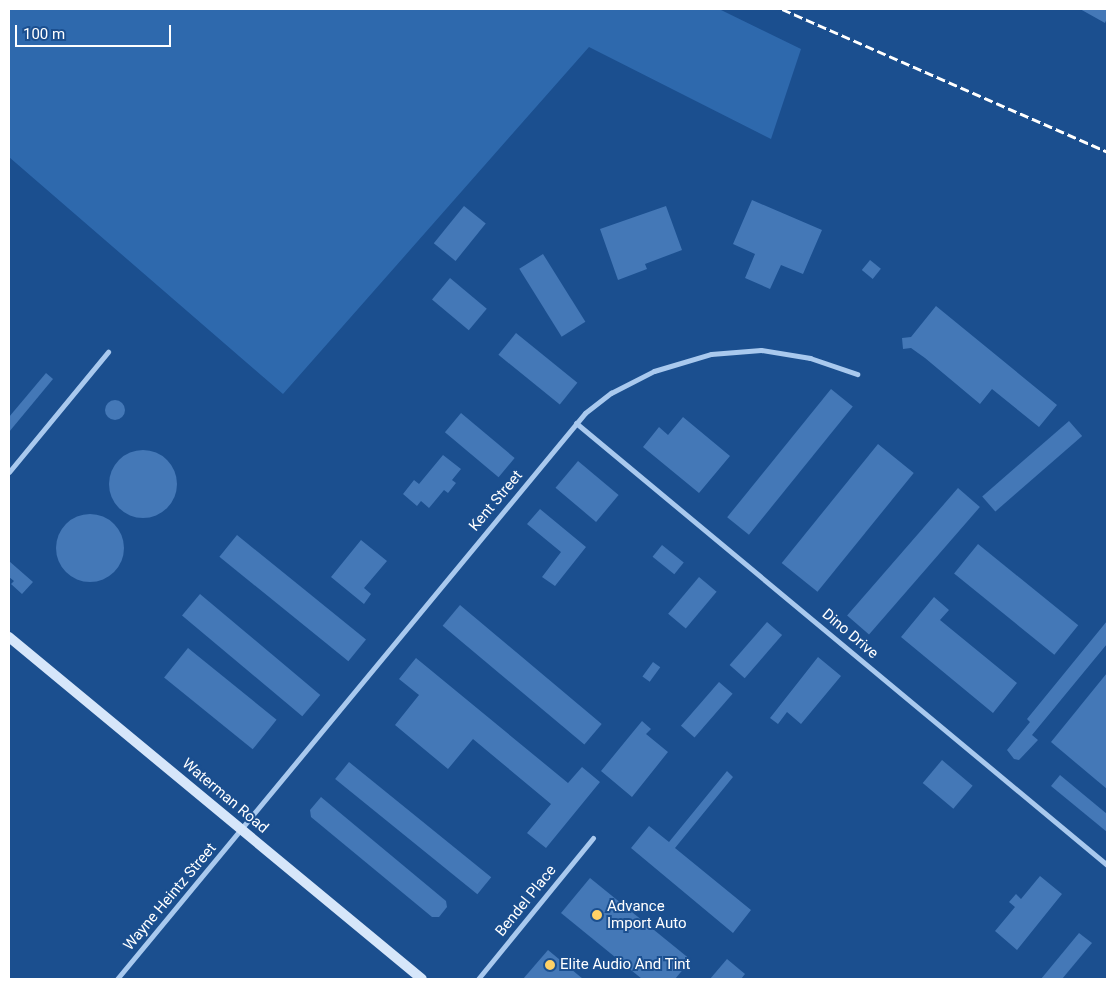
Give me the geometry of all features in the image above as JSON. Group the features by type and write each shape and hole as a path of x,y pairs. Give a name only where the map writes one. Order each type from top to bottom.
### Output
{"main road":[{"name":"Waterman Road","path":"9,637 422,979"}],"street":[{"name":"Kent Street","path":"243,830 330,719 576,423 611,393 654,371 711,354 761,350 810,358 857,374"},
{"path":"9,472 108,352"},
{"name":"Dino Drive","path":"576,423 1107,865"},
{"name":"Wayne Heintz Street","path":"117,979 243,830"},
{"name":"Bendel Place","path":"478,979 593,838"}],"shaded area":[{"path":"9,9 719,9 801,49 771,139 589,47 283,394 9,157"}],"building":[{"path":"1080,9 1107,9 1105,23"},
{"path":"752,200 822,230 803,274 781,265 770,289 745,278 755,254 733,244"},
{"path":"464,206 486,224 456,261 434,243"},
{"path":"666,206 682,250 645,264 647,269 618,280 600,229"},
{"path":"543,254 585,322 562,337 519,269"},
{"path":"870,260 881,269 873,279 862,270"},
{"path":"450,278 487,309 469,330 432,299"},
{"path":"936,306 1057,405 1039,427 992,389 980,404 911,348 903,349 902,338 911,337"},
{"path":"516,333 577,383 560,404 498,355"},
{"path":"46,373 53,379 9,432 9,417"},
{"path":"831,389 853,407 749,535 727,517"},
{"path":"115,400 122,403 125,410 122,417 115,420 108,417 105,410 108,403"},
{"path":"461,413 515,458 499,477 445,432"},
{"path":"683,417 730,456 699,493 643,447 659,427 668,435"},
{"path":"1069,421 1082,436 995,512 982,496"},
{"path":"878,444 914,473 817,592 782,563"},
{"path":"136,450 150,450 162,455 172,465 177,477 177,491 172,503 162,513 150,518 136,518 124,513 114,503 109,491 109,477 114,465 124,455"},
{"path":"443,455 461,469 452,480 456,483 448,493 444,490 429,508 421,501 417,506 403,494 414,480 419,484"},
{"path":"578,461 619,495 596,522 556,488"},
{"path":"958,488 980,507 869,635 847,616"},
{"path":"540,509 586,547 555,586 542,577 561,552 527,524"},
{"path":"83,514 97,514 109,519 119,529 124,541 124,555 119,567 109,577 97,582 83,582 71,577 61,567 56,555 56,541 61,529 71,519"},
{"path":"237,535 366,639 348,661 219,557"},
{"path":"361,540 387,561 364,588 371,594 364,604 331,577"},
{"path":"978,544 1078,625 1054,655 954,574"},
{"path":"662,545 684,563 674,574 653,557"},
{"path":"9,561 33,582 22,594 11,584 14,581 9,577"},
{"path":"699,577 717,592 686,629 668,614"},
{"path":"200,594 320,695 302,716 182,615"},
{"path":"934,597 949,610 940,620 1017,683 993,713 901,637"},
{"path":"460,605 602,724 584,745 443,626"},
{"path":"1107,621 1107,644 1032,735 1038,740 1019,760 1014,759 1007,750 1030,722 1027,719"},
{"path":"767,622 782,635 745,678 730,665"},
{"path":"188,648 277,720 253,749 164,678"},
{"path":"818,657 841,676 801,724 787,712 778,724 770,718"},
{"path":"416,658 568,783 582,767 600,782 546,848 527,833 551,804 473,739 448,769 395,725 419,695 399,679"},
{"path":"653,662 660,667 650,682 642,677"},
{"path":"1107,673 1107,789 1051,742"},
{"path":"719,682 733,694 695,738 681,726"},
{"path":"642,721 651,729 646,734 668,752 632,797 601,771"},
{"path":"942,760 973,786 953,809 923,783"},
{"path":"349,762 491,877 477,894 335,779"},
{"path":"727,771 733,777 675,848 751,910 733,933 631,848 649,826 669,842"},
{"path":"1060,775 1107,814 1107,832 1051,786"},
{"path":"321,797 446,901 447,907 439,917 432,917 311,817 310,810"},
{"path":"1040,876 1062,894 1017,950 995,931 1015,907 1009,902 1016,894 1021,899"},
{"path":"590,878 691,960 675,979 642,979 561,913"},
{"path":"1079,933 1092,943 1062,979 1041,979"},
{"name":"Elite Audio And Tint","path":"548,950 583,979 523,979"},
{"path":"727,959 745,974 741,979 710,979"}],"railway":[{"path":"782,9 1107,152"}],"place":[{"name":"Advance Import Auto","path":"597,915"},
{"name":"Elite Audio And Tint","path":"550,965"}]}
